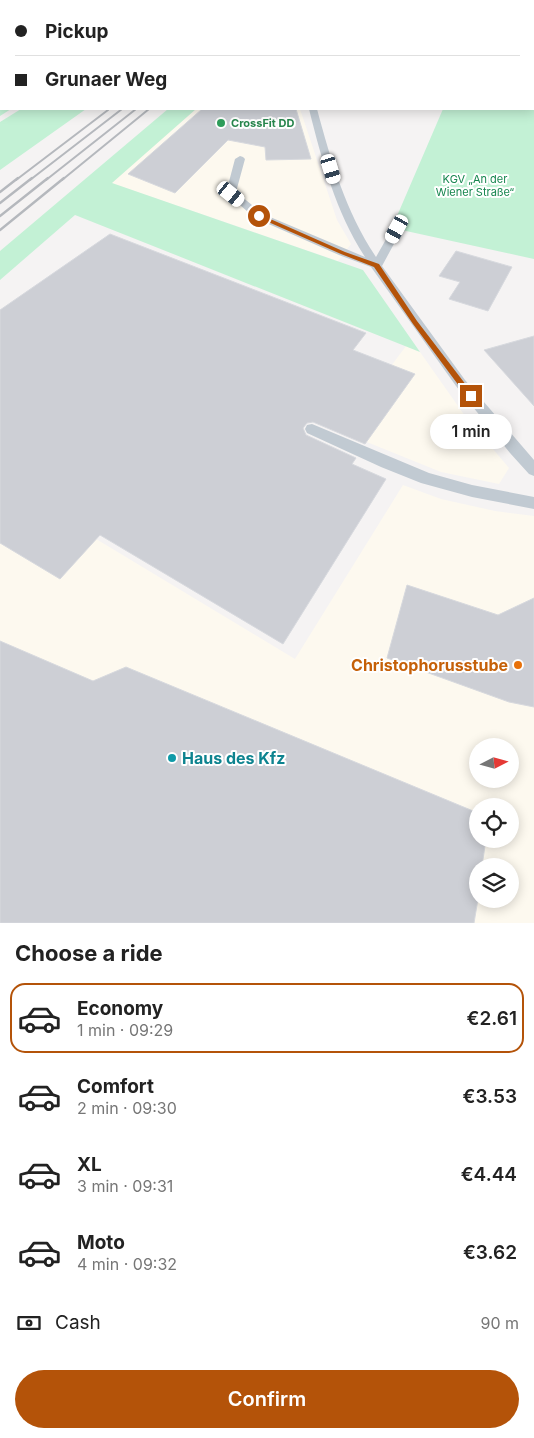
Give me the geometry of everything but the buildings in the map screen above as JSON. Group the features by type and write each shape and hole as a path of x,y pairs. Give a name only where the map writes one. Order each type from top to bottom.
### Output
{"lane":[{"path":"312,110 336,184 350,220 376,265 415,322 471,396 534,470"},
{"path":"240,159 231,194 259,216 343,253 376,265"},
{"path":"376,265 397,229"},
{"path":"312,429 411,473 453,487 534,503"}],"shaded area":[{"path":"195,110 300,110 337,220 351,244 338,261 111,183"},
{"path":"406,346 420,352 465,416 509,468 499,484 441,472 342,432"},
{"path":"0,481 295,659 403,485 441,499 495,511 534,516 534,923 0,923"}],"green space":[{"path":"0,110 9,110 0,116"},
{"path":"19,110 85,110 0,170 0,122"},
{"path":"167,110 195,110 112,183 363,270 420,352 75,215 0,280 0,251"},
{"name":"KGV „An der Wiener Straße“","path":"443,110 534,110 534,259 397,229 394,223"}],"railway":[{"path":"16,180 108,110"},
{"path":"30,180 121,110"},
{"path":"46,180 135,110"},
{"path":"62,180 148,110"},
{"path":"0,192 18,178"},
{"path":"0,203 32,178"},
{"path":"0,216 48,178"},
{"path":"0,230 64,178"}],"place":[{"name":"CrossFit DD","path":"221,123"},
{"name":"Christophorusstube","path":"518,665"},
{"name":"Haus des Kfz","path":"172,758"}],"route":[{"path":"259,216 343,253 376,265 415,322 471,396"}]}
